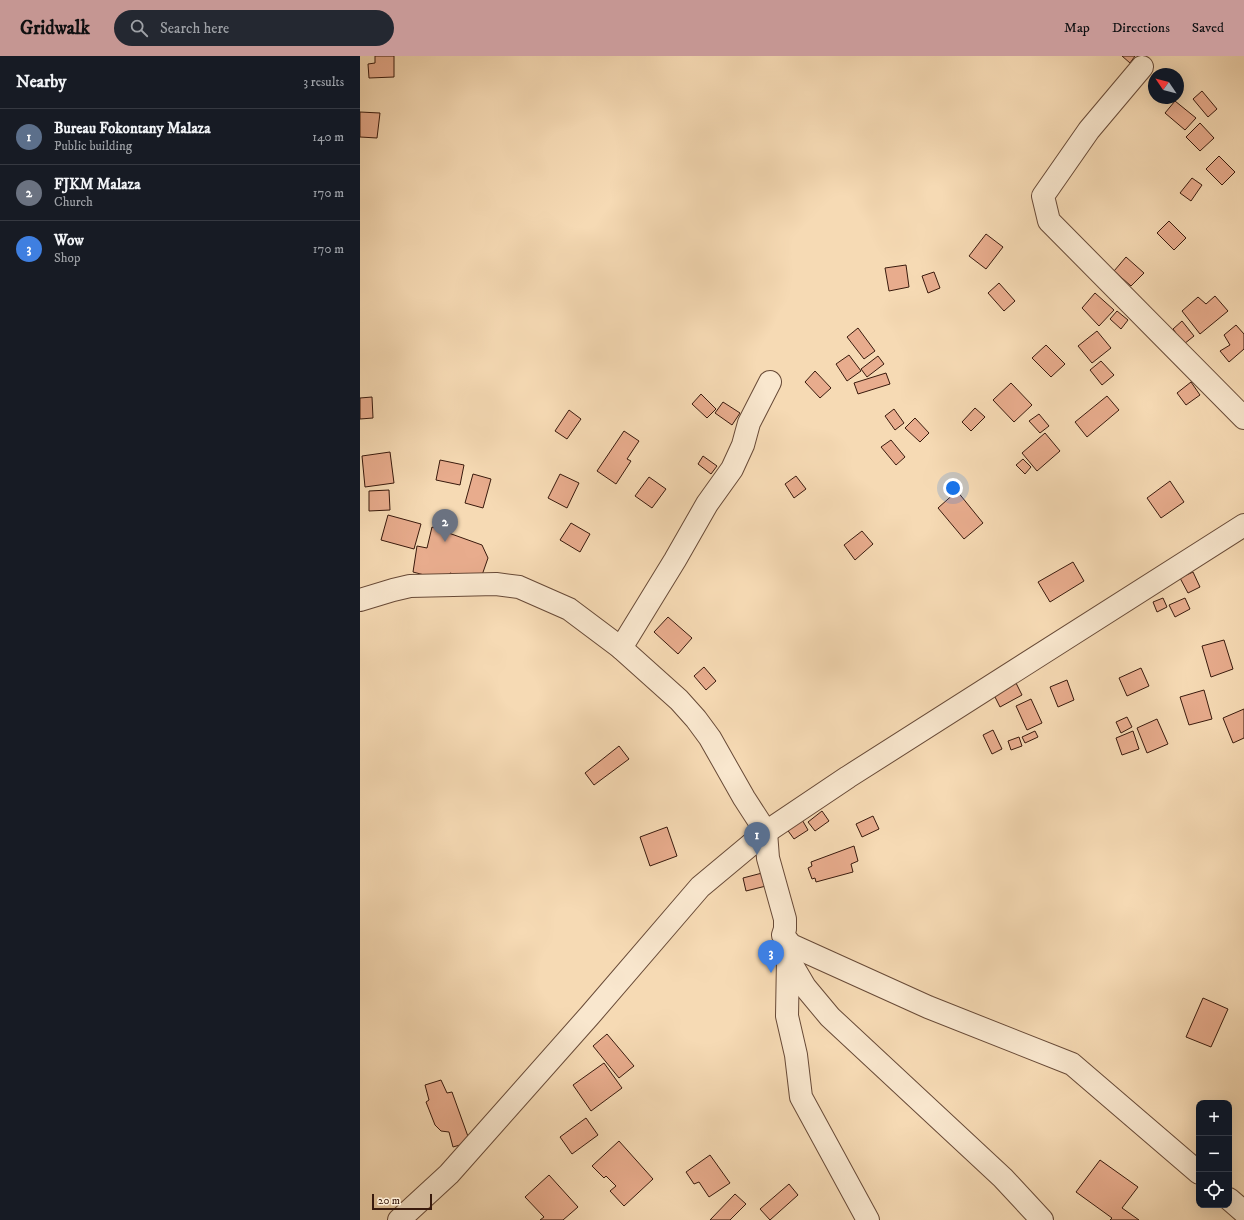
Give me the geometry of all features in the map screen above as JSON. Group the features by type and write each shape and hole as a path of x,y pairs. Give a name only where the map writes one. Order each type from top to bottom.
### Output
{"street":[{"path":"1142,67 1089,130 1043,196 1049,222 1244,418"},
{"path":"621,648 675,560 707,504 732,469 743,445 749,422 770,382"},
{"path":"399,1220 449,1174 590,1015 700,887 766,832 848,777 1244,525"},
{"path":"360,600 410,586 496,584 519,588 568,609 621,648 679,700 710,738 744,798 766,832 768,858 785,919 785,929 783,935 805,987 830,1017 1003,1178 1042,1220"},
{"path":"789,952 1072,1064 1198,1172"},
{"path":"789,952 787,1016 796,1055 801,1097 868,1220"},
{"path":"1232,1202 1244,1212"}],"building":[{"path":"375,56 394,56 394,77 369,78 368,64 375,63"},
{"path":"1122,56 1135,56 1130,63"},
{"path":"1202,91 1217,109 1208,117 1193,99"},
{"path":"1172,104 1179,104 1196,118 1185,130 1165,113"},
{"path":"360,112 380,113 377,138 360,137"},
{"path":"1200,123 1214,138 1200,151 1186,137"},
{"path":"1219,156 1235,172 1222,185 1206,169"},
{"path":"1192,178 1202,185 1191,201 1180,193"},
{"path":"1169,221 1186,238 1174,250 1157,233"},
{"path":"986,234 1003,247 986,269 969,256"},
{"path":"1126,257 1144,273 1131,286 1114,271"},
{"path":"906,265 909,287 889,291 885,268"},
{"path":"934,272 940,288 928,293 922,276"},
{"path":"999,283 1015,301 1004,311 988,293"},
{"path":"1095,293 1114,310 1099,326 1082,308"},
{"path":"1215,296 1228,311 1200,334 1182,311 1198,297 1206,304"},
{"path":"1117,311 1128,320 1121,329 1110,319"},
{"path":"1182,321 1194,336 1184,344 1173,329"},
{"path":"1236,325 1244,334 1244,349 1229,362 1220,351 1230,345 1224,335"},
{"path":"858,328 875,351 864,359 847,337"},
{"path":"1097,331 1111,348 1092,363 1078,346"},
{"path":"1046,345 1065,364 1051,377 1032,358"},
{"path":"849,355 861,371 847,381 836,364"},
{"path":"878,356 884,364 867,377 861,369"},
{"path":"1101,361 1114,375 1102,385 1090,370"},
{"path":"815,371 831,388 820,398 805,382"},
{"path":"886,373 890,384 858,394 854,383"},
{"path":"1191,382 1200,395 1186,405 1177,393"},
{"path":"1011,383 1032,405 1014,422 993,400"},
{"path":"701,394 716,409 707,418 692,404"},
{"path":"1107,396 1119,410 1087,437 1075,422"},
{"path":"372,397 373,418 360,419 360,398"},
{"path":"723,402 740,413 732,425 715,413"},
{"path":"975,408 985,417 971,431 962,422"},
{"path":"894,409 904,423 895,430 885,416"},
{"path":"569,410 581,419 567,439 555,431"},
{"path":"1039,414 1049,426 1040,433 1029,421"},
{"path":"915,418 929,433 920,442 905,428"},
{"path":"624,431 639,441 627,459 631,461 616,484 597,471"},
{"path":"1045,433 1060,451 1037,471 1022,453"},
{"path":"891,440 905,457 896,465 881,447"},
{"path":"390,452 394,483 365,487 362,456"},
{"path":"703,456 717,466 711,474 698,464"},
{"path":"1023,459 1031,467 1025,474 1016,465"},
{"path":"440,460 464,465 460,485 436,480"},
{"path":"473,474 491,479 483,508 465,503"},
{"path":"560,474 579,483 567,508 548,498"},
{"path":"796,476 806,489 794,498 785,484"},
{"path":"649,477 666,489 652,508 635,496"},
{"path":"1170,481 1184,502 1161,518 1147,498"},
{"path":"389,490 390,510 369,511 369,491"},
{"path":"957,491 983,523 964,539 938,508"},
{"path":"388,515 421,524 414,549 381,540"},
{"path":"571,523 590,534 580,552 560,540"},
{"path":"432,527 482,545 488,558 481,578 473,580 450,573 447,581 413,572 417,546 427,548"},
{"path":"862,531 873,544 855,560 844,545"},
{"path":"1073,562 1084,581 1050,602 1038,582"},
{"path":"1193,572 1200,587 1188,593 1180,578"},
{"path":"1163,598 1167,607 1157,612 1153,602"},
{"path":"1185,598 1190,609 1175,617 1169,605"},
{"path":"668,617 692,638 678,654 654,632"},
{"path":"1224,640 1233,669 1211,677 1202,646"},
{"path":"704,667 716,681 706,690 694,676"},
{"path":"1141,668 1149,686 1127,696 1119,678"},
{"path":"1014,679 1022,695 1000,707 992,691"},
{"path":"1067,680 1074,700 1058,707 1050,687"},
{"path":"1204,690 1212,719 1189,725 1180,697"},
{"path":"1031,699 1042,723 1027,730 1016,706"},
{"path":"1244,709 1244,738 1233,743 1223,718"},
{"path":"1127,717 1132,727 1121,733 1116,722"},
{"path":"1157,719 1168,744 1147,753 1137,728"},
{"path":"993,730 1002,749 992,754 983,735"},
{"path":"1035,731 1038,737 1025,743 1022,737"},
{"path":"1133,731 1139,749 1122,755 1116,738"},
{"path":"1019,737 1022,746 1011,750 1008,741"},
{"path":"619,746 629,759 594,785 585,773"},
{"path":"822,811 829,821 815,831 808,822"},
{"path":"873,816 879,829 862,837 856,824"},
{"path":"801,818 808,830 794,839 786,828"},
{"path":"667,827 677,856 650,866 640,837"},
{"path":"854,846 858,861 851,864 853,872 816,882 815,878 812,879 808,868 812,866 811,862"},
{"path":"766,872 770,885 746,891 743,878"},
{"path":"1203,998 1228,1009 1211,1047 1186,1037"},
{"path":"607,1034 634,1066 619,1078 593,1046"},
{"path":"604,1063 622,1088 591,1111 573,1085"},
{"path":"441,1080 447,1093 452,1092 470,1142 453,1147 449,1132 441,1131 435,1125 426,1102 429,1100 425,1085"},
{"path":"586,1118 598,1135 572,1154 560,1137"},
{"path":"619,1141 653,1179 624,1206 610,1191 616,1186 606,1176 604,1178 592,1166"},
{"path":"710,1155 730,1183 709,1197 699,1182 694,1184 686,1172"},
{"path":"1100,1160 1138,1187 1122,1208 1139,1220 1110,1220 1112,1218 1076,1192"},
{"path":"549,1175 578,1207 563,1220 540,1220 544,1217 525,1197"},
{"path":"789,1184 798,1195 770,1220 760,1209"},
{"path":"735,1194 746,1204 730,1220 710,1220"}],"place":[{"name":"FJKM Malaza","path":"445,542"},
{"name":"Bureau Fokontany Malaza","path":"757,855"},
{"name":"Wow","path":"771,973"}]}
